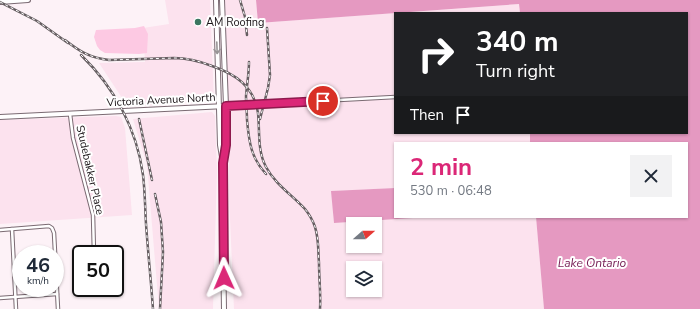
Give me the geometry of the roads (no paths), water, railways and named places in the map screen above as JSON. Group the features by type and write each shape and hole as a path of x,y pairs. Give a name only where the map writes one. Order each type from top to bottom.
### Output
{"main road":[{"path":"0,2 28,0"},
{"path":"216,0 220,145 223,163 224,309"},
{"path":"222,0 226,106 226,145 223,163"},
{"name":"Victoria Avenue North","path":"0,117 226,106"}],"street":[{"name":"Victoria Avenue North","path":"226,106 394,97"},
{"name":"Studebakker Place","path":"70,113 73,139 93,216 94,245"},
{"path":"0,230 49,226 52,228 54,233 55,245"},
{"path":"12,229 13,245"},
{"path":"0,298 16,297 16,309"},
{"path":"57,297 58,309"}],"water":[{"name":"Lake Ontario","path":"256,0 700,0 700,309 544,309 536,218 688,218 688,142 530,142 530,134 688,134 688,12 520,12 519,4 258,23"},
{"path":"394,188 394,218 413,218 382,220 382,217 346,217 346,222 334,223 331,191"}],"railway":[{"path":"240,0 245,17 247,35"},
{"path":"0,2 37,21 68,43"},
{"path":"260,119 270,75 267,28"},
{"path":"65,40 85,53 102,59 174,58 193,60 220,69 236,77 248,88 256,104 258,113 260,147 263,161 279,184 305,209 315,227 318,245 320,309"},
{"path":"81,55 93,67 114,95 129,125 140,158 144,181 153,309"},
{"path":"249,62 246,96 249,135 254,156 266,174"},
{"path":"139,119 152,180"},
{"path":"155,194 161,222 163,252 160,309"}],"place":[{"name":"AM Roofing","path":"198,22"}]}
